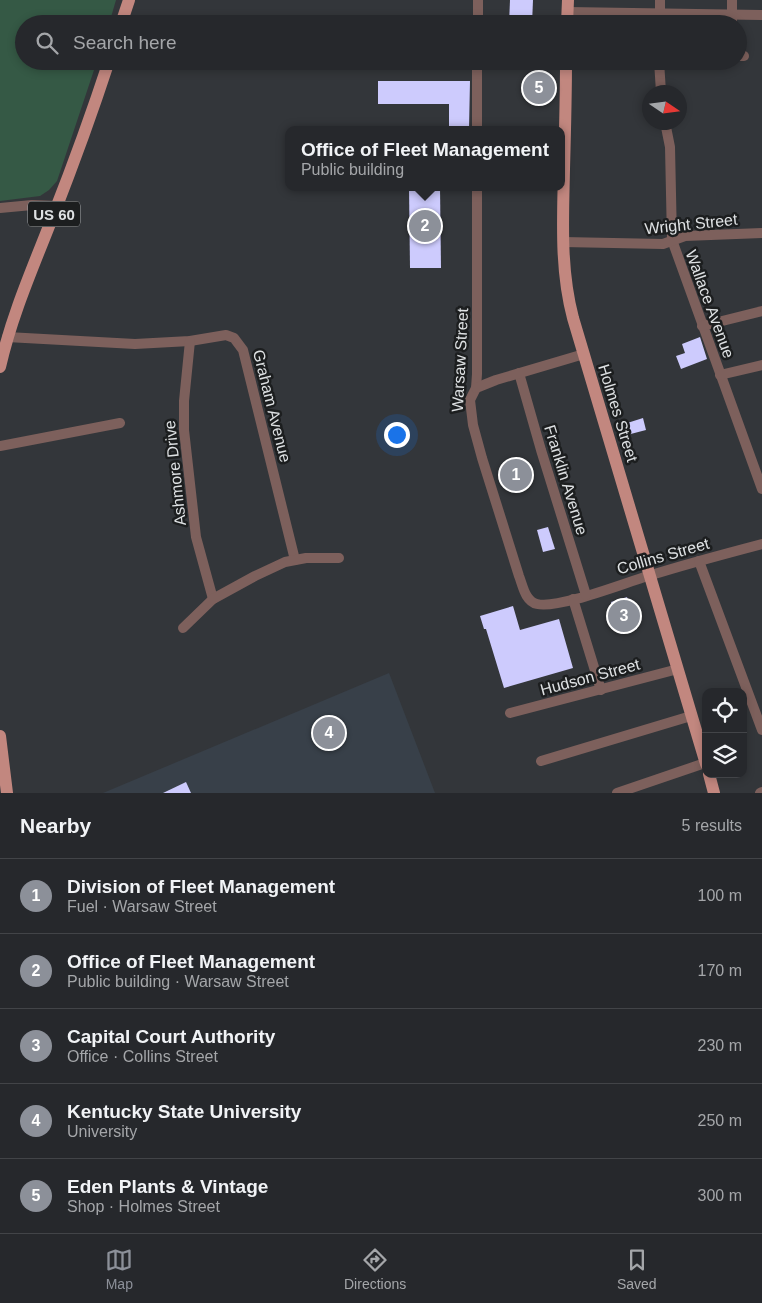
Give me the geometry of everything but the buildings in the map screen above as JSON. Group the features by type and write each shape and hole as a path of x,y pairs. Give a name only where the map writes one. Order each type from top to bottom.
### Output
{"main road":[{"path":"124,15 129,0"},
{"name":"US 60","path":"0,366 7,337 88,124 106,70"},
{"name":"Holmes Street","path":"564,126 566,70"},
{"name":"Holmes Street","path":"563,191 563,242 567,291 702,750"},
{"path":"0,736 6,793"},
{"path":"710,778 714,793"}],"street":[{"path":"478,0 478,15"},
{"path":"660,0 660,15"},
{"path":"732,0 732,15"},
{"path":"568,12 614,15"},
{"path":"747,17 761,15"},
{"path":"477,70 477,126"},
{"path":"660,70 661,85"},
{"name":"Wallace Avenue","path":"667,130 670,147 672,240 762,489"},
{"name":"Warsaw Street","path":"477,191 478,337 476,388 470,400 473,425 525,594 535,604 551,604 573,599"},
{"path":"0,208 32,205 57,206"},
{"name":"Wright Street","path":"563,242 663,244 685,236 762,233"},
{"path":"702,326 762,311"},
{"name":"Graham Avenue","path":"7,337 134,344 190,341 226,335 234,338 244,350 295,560"},
{"name":"Ashmore Drive","path":"190,341 184,401 184,438 196,537 213,599"},
{"path":"476,388 496,380 584,354"},
{"path":"720,375 762,364"},
{"name":"Franklin Avenue","path":"519,373 586,595"},
{"path":"0,446 120,423"},
{"name":"Collins Street","path":"573,599 650,575 762,544"},
{"path":"183,628 213,599 255,576 286,562 306,558 339,558"},
{"path":"699,561 762,730"},
{"path":"573,599 601,690"},
{"name":"Hudson Street","path":"510,713 678,670"},
{"path":"541,761 691,716"},
{"path":"617,793 702,764"}],"shaded area":[{"path":"389,673 435,793 103,793"}],"green space":[{"path":"0,0 116,0 112,15 15,15 15,70 94,70 57,181 40,196 0,201"}],"place":[{"name":"Eden Plants & Vintage","path":"539,88"},
{"name":"Office of Fleet Management","path":"425,226"},
{"name":"Division of Fleet Management","path":"516,475"},
{"name":"Capital Court Authority","path":"624,616"},
{"name":"Kentucky State University","path":"329,733"}]}
